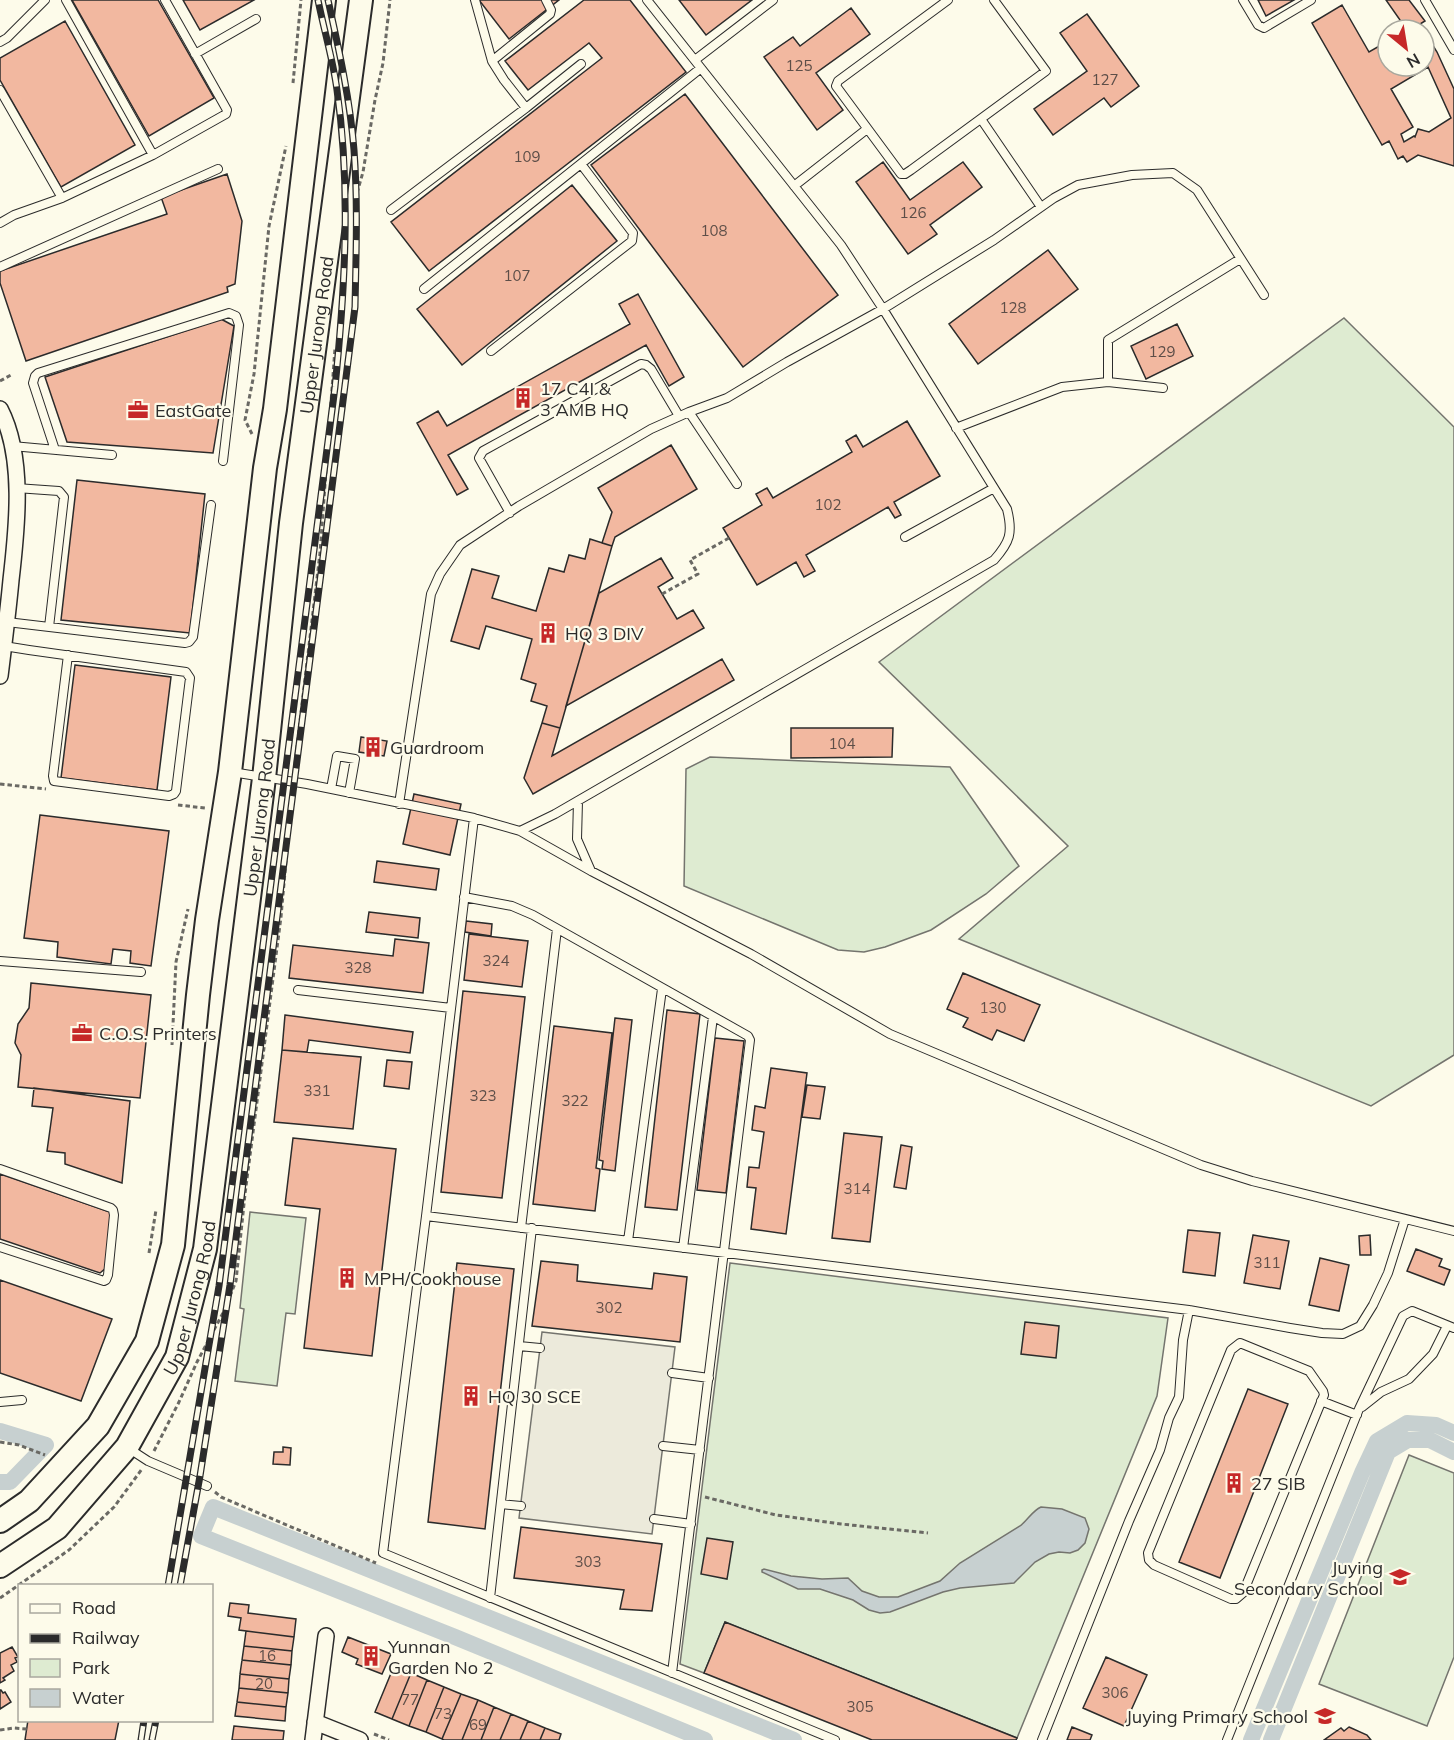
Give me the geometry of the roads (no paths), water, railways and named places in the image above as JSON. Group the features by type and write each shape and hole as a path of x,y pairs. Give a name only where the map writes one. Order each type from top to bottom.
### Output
{"main road":[{"name":"Upper Jurong Road","path":"0,1521 29,1501 98,1426 147,1341 173,1245 198,995 230,772 265,468 277,397 324,0"},
{"name":"Upper Jurong Road","path":"0,1566 57,1528 127,1447 177,1357 205,1249 264,778 291,523 361,0"}],"street":[{"path":"0,409 15,456 17,522 0,676"},
{"path":"313,1740 326,1636"},
{"path":"315,1722 363,1736"}],"lane":[{"path":"0,42 7,38 45,0"},
{"path":"66,0 153,155"},
{"path":"0,223 14,215 62,198 153,155 226,114 227,110 165,0"},
{"path":"475,0 492,61 526,108"},
{"path":"492,61 550,14 551,10 546,0"},
{"path":"520,831 578,801 994,560 1006,546 1012,527 1007,509 841,245 647,0"},
{"path":"694,60 772,0"},
{"path":"948,0 838,81 836,86 898,171 905,174 1046,71 994,0"},
{"path":"1244,0 1258,25 1264,28 1311,0"},
{"path":"1425,0 1451,40 1454,50"},
{"path":"195,54 256,19"},
{"path":"391,210 581,64"},
{"path":"424,289 701,68"},
{"path":"0,90 62,198"},
{"path":"981,119 1041,207"},
{"path":"794,186 867,129"},
{"path":"490,351 632,241 633,233 581,164"},
{"path":"0,267 218,169"},
{"path":"399,804 431,594 440,574 460,545 651,429 727,398 882,309 1078,185 1132,175 1173,173 1197,190 1264,295"},
{"path":"1108,382 1108,340 1240,259"},
{"path":"55,450 33,383 34,376 229,313 236,316 239,325 224,461"},
{"path":"510,513 479,458 483,451 641,364 646,364 651,369 679,416"},
{"path":"956,428 1062,387 1108,382 1163,388"},
{"path":"689,412 737,483"},
{"path":"12,446 112,455"},
{"path":"16,488 59,491 64,497 49,627"},
{"path":"905,537 994,488"},
{"path":"7,622 189,642 193,637 211,505"},
{"path":"4,646 69,655 186,672 190,678 189,690 174,794 169,796 54,782 52,776 69,655"},
{"path":"331,789 337,756 355,759 349,793"},
{"path":"230,772 331,789 474,818 520,831 591,871 751,954 890,1034 1201,1165 1252,1181 1454,1231"},
{"path":"578,801 577,839 591,871"},
{"path":"474,818 383,1553 835,1740"},
{"path":"464,897 518,908 748,1036 750,1044 672,1673"},
{"path":"521,1227 557,929"},
{"path":"0,961 141,972"},
{"path":"628,1241 662,988"},
{"path":"298,990 452,1008"},
{"path":"683,1248 713,1017"},
{"path":"0,1169 111,1208 114,1215 108,1275 104,1281 0,1247"},
{"path":"426,1216 1189,1310 1290,1328 1343,1334 1360,1326 1373,1305 1388,1273 1405,1219"},
{"path":"490,1598 532,1228"},
{"path":"1042,1740 1129,1521 1160,1450 1169,1418 1179,1397 1183,1340 1189,1310"},
{"path":"1227,1740 1358,1412 1403,1316 1412,1311 1450,1327 1433,1354 1408,1379 1381,1392 1358,1412"},
{"path":"1237,1344 1243,1344 1309,1371 1323,1391 1321,1401 1240,1597 1231,1599 1154,1566 1149,1560 1148,1553 1231,1350 1237,1344"},
{"path":"519,1346 540,1348"},
{"path":"672,1373 709,1378"},
{"path":"0,1401 22,1400"},
{"path":"1321,1401 1358,1412"},
{"path":"663,1446 700,1450"},
{"path":"127,1447 148,1461 207,1486"},
{"path":"501,1504 521,1506"},
{"path":"654,1519 691,1524"}],"water":[{"path":"1041,1507 1062,1509 1085,1518 1089,1529 1085,1543 1078,1550 1070,1553 1049,1554 1035,1562 1014,1583 960,1588 890,1612 880,1613 869,1610 853,1600 820,1589 798,1589 762,1572 764,1569 791,1576 822,1579 848,1578 862,1591 879,1597 898,1597 940,1581 960,1563 1020,1526"}],"waterway":[{"path":"1251,1740 1377,1441 1407,1423 1436,1425 1454,1433"},
{"path":"0,1431 46,1445 10,1482 0,1482"},
{"path":"1271,1740 1388,1452 1408,1440 1430,1440 1454,1452"},
{"path":"705,1740 201,1536 213,1507 794,1740"}],"railway":[{"path":"168,1584 219,1286 339,350 344,276 344,164 335,79 318,0"},
{"path":"180,1584 230,1285 355,307 354,150 347,93 328,0"},
{"path":"141,1740 144,1722"},
{"path":"152,1740 156,1722"}],"place":[{"name":"17 C4I & 3 AMB HQ","path":"523,398"},
{"name":"EastGate","path":"138,410"},
{"name":"HQ 3 DIV","path":"548,633"},
{"name":"Guardroom","path":"373,747"},
{"name":"C.O.S. Printers","path":"82,1033"},
{"name":"MPH/Cookhouse","path":"347,1278"},
{"name":"HQ 30 SCE","path":"471,1396"},
{"name":"27 SIB","path":"1234,1483"},
{"name":"Juying Secondary School","path":"1400,1577"},
{"name":"Yunnan Garden No 2","path":"371,1656"},
{"name":"Juying Primary School","path":"1325,1716"}]}
